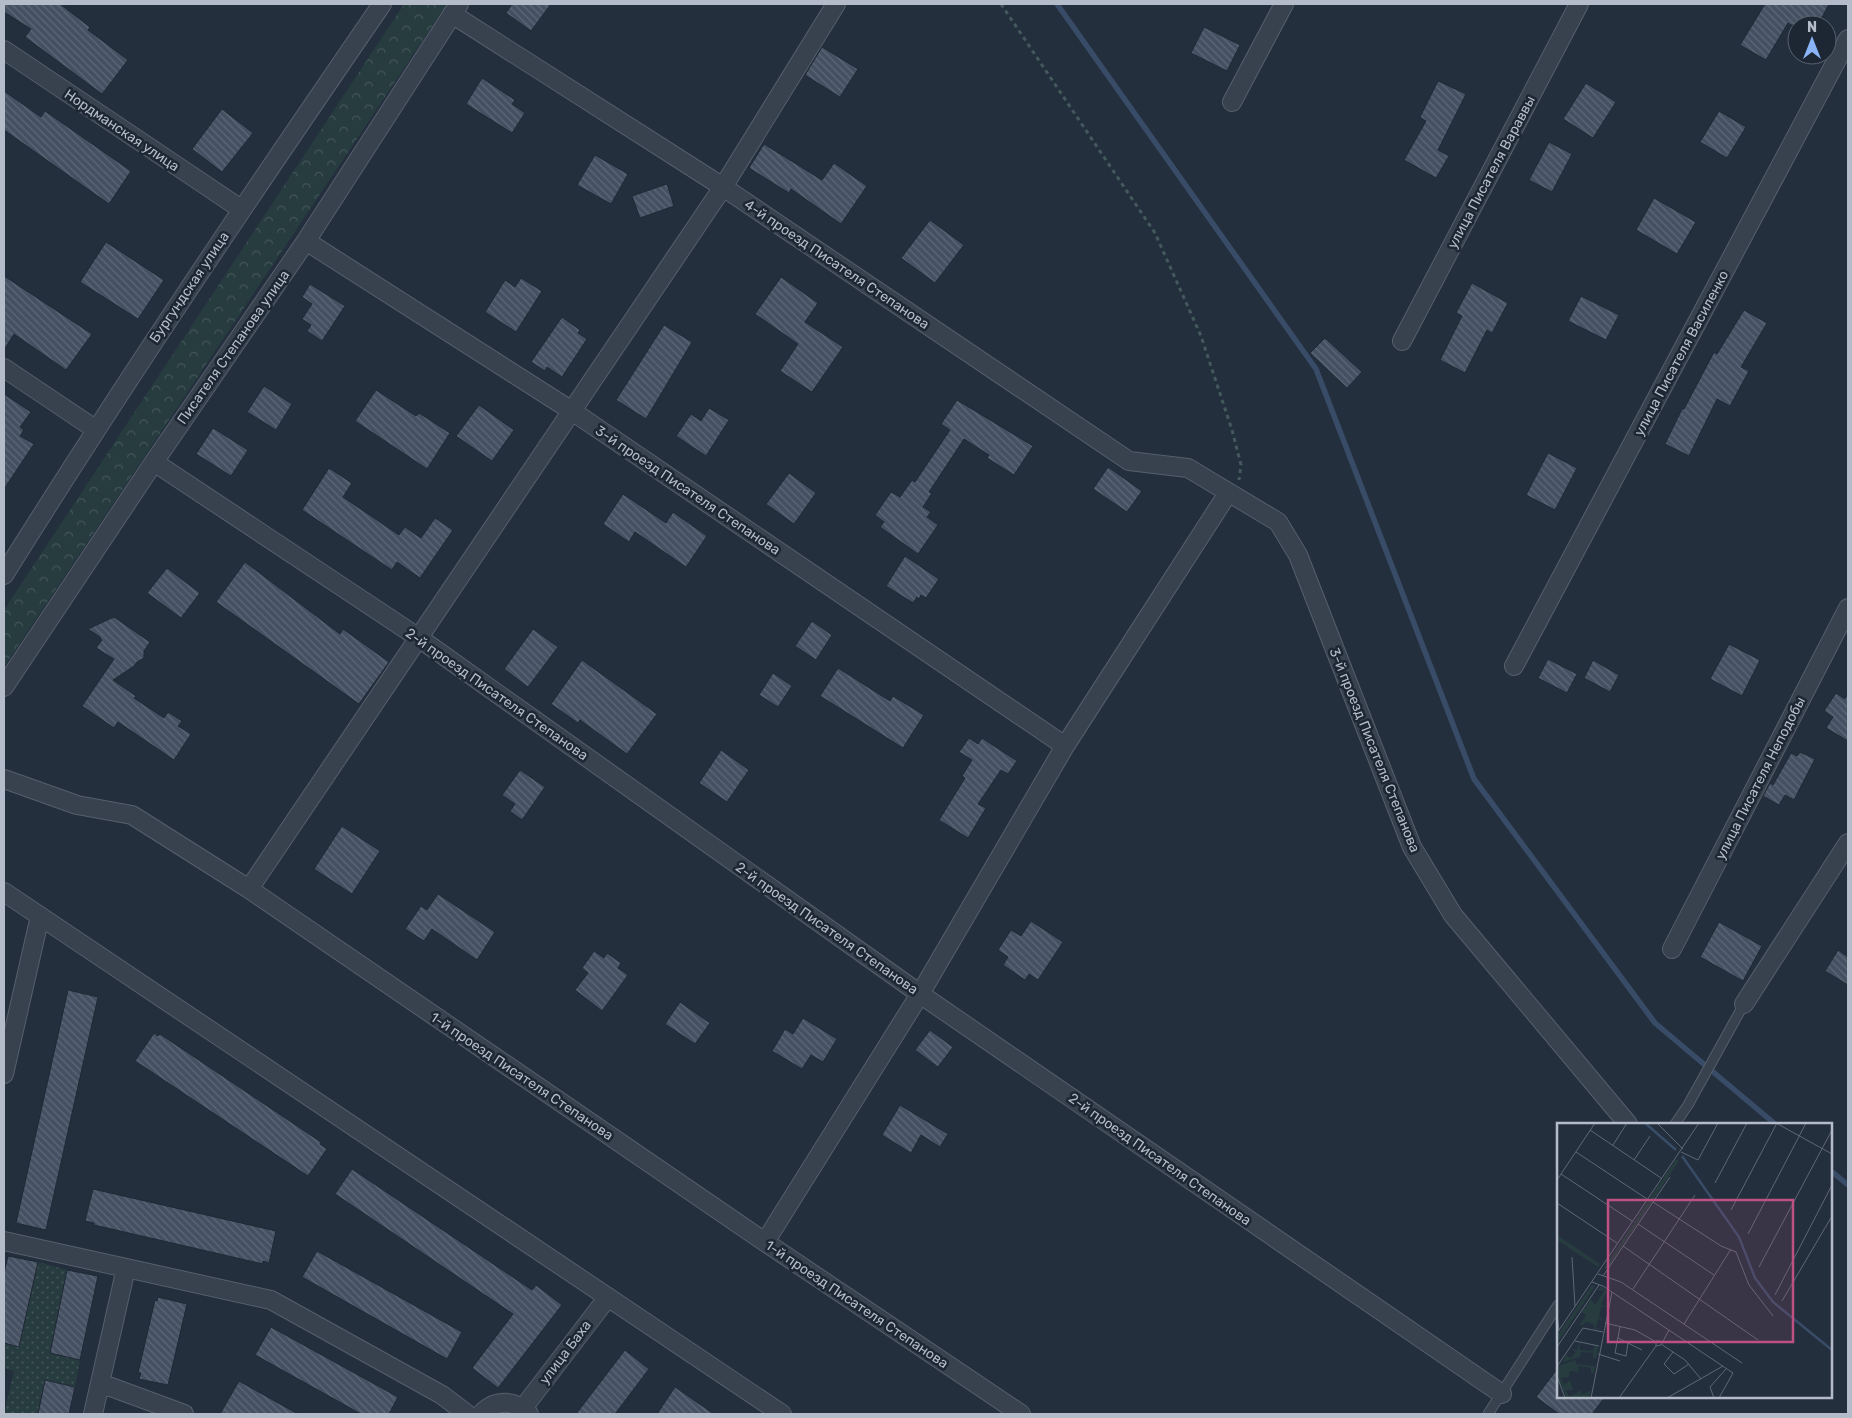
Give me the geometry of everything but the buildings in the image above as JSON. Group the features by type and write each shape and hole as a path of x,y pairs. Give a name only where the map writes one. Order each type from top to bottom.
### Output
{"street":[{"name":"Бургундская улица","path":"4,575 95,429 241,209 382,4"},
{"path":"249,889 723,187 836,4"},
{"path":"1232,102 1284,4"},
{"name":"улица Писателя Вараввы","path":"1402,341 1579,4"},
{"name":"4-й проезд Писателя Степанова","path":"455,9 1129,461 1188,468 1232,495"},
{"name":"Писателя Степанова улица","path":"4,687 154,462 306,242 455,9"},
{"name":"улица Писателя Василенко","path":"1514,666 1848,39"},
{"name":"Нордманская улица","path":"4,50 241,209"},
{"name":"3-й проезд Писателя Степанова","path":"306,242 572,411 1065,746"},
{"path":"4,368 95,429"},
{"name":"2-й проезд Писателя Степанова","path":"154,462 419,638 920,994 1502,1394"},
{"path":"765,1242 920,994 1065,746 1232,495"},
{"name":"3-й проезд Писателя Степанова","path":"1232,495 1278,522 1298,555 1412,847 1453,915 1627,1123"},
{"name":"улица Писателя Неподобы","path":"1672,949 1848,608"},
{"name":"1-й проезд Писателя Степанова","path":"4,779 77,805 132,815 249,889 765,1242 1021,1414"},
{"path":"1744,1004 1848,843"},
{"path":"4,892 782,1414"},
{"path":"4,1074 40,916"},
{"path":"4,1242 271,1300 442,1395 467,1414"},
{"path":"93,1414 126,1268"},
{"name":"улица Баха","path":"481,1414 488,1407 496,1403 506,1402 526,1411 608,1297"},
{"path":"100,1384 184,1414"}],"lane":[{"path":"1676,1123 1688,1105 1744,1004"},
{"path":"1488,1414 1557,1307"}],"path":[{"path":"1001,4 1155,233 1201,336 1232,430 1241,465 1232,495"}],"green space":[{"path":"404,4 447,4 4,667 4,610"},
{"path":"38,1262 67,1270 50,1353 80,1360 75,1387 45,1380 37,1414 4,1414 14,1371 4,1368 4,1343 19,1346"}],"waterway":[{"path":"1057,4 1316,369 1474,779 1655,1023 1774,1123"},
{"path":"1832,1172 1848,1185"}]}
